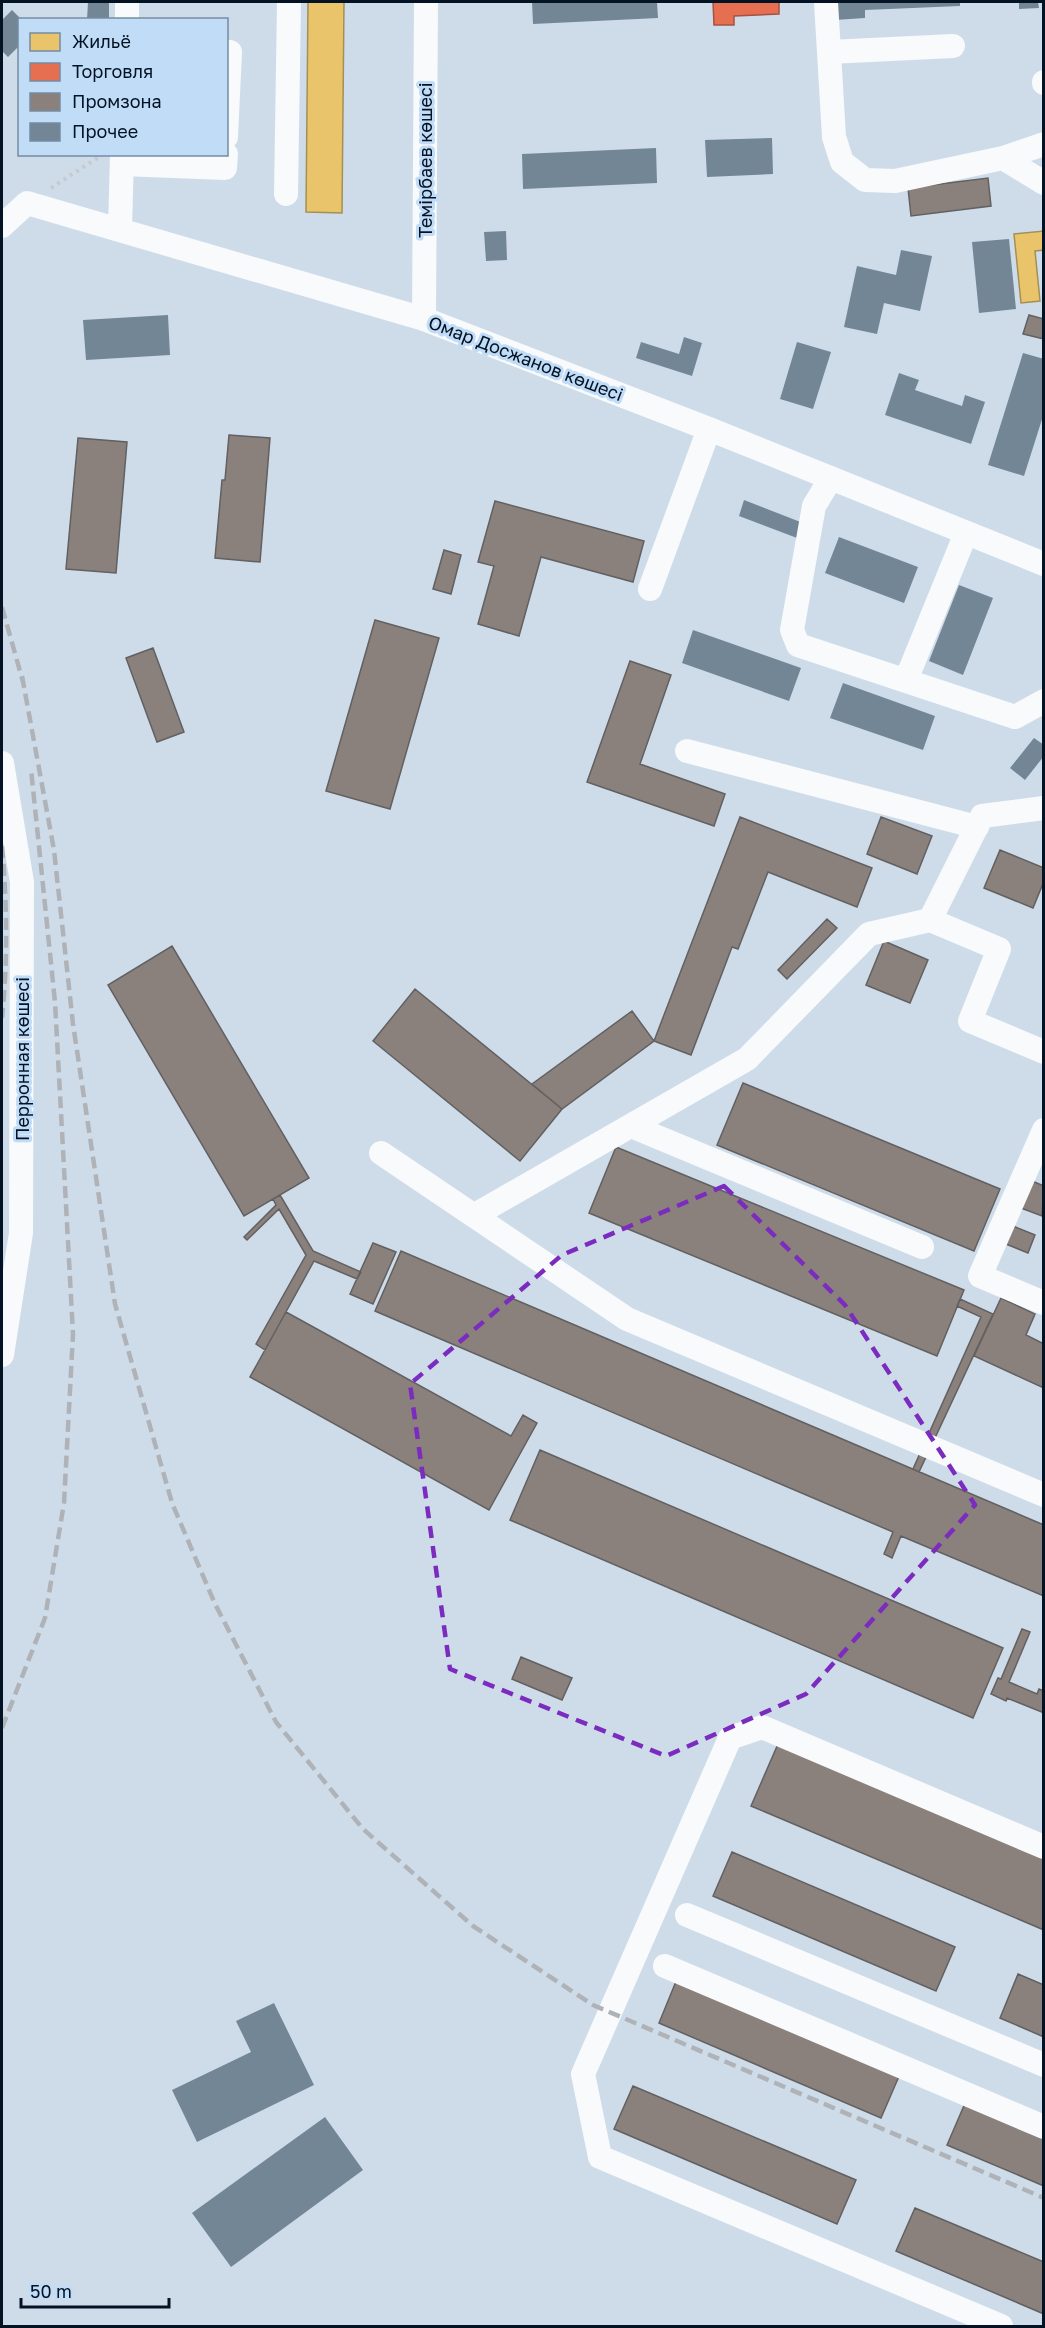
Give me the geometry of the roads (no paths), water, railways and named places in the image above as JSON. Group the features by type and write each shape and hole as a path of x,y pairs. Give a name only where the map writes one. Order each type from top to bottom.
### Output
{"street":[{"path":"127,18 128,2"},
{"path":"286,194 289,2"},
{"name":"Темірбаев көшесі","path":"424,319 426,2"},
{"path":"826,2 834,137 842,162 865,180 894,181 1003,158 1044,144"},
{"path":"829,52 952,46"},
{"path":"228,52 230,52 228,94"},
{"path":"120,230 116,158 225,168 226,156"},
{"path":"1003,158 1044,183"},
{"name":"Омар Досжанов көшесі","path":"2,226 27,204 424,319 709,429 1044,564"},
{"path":"650,589 709,429"},
{"path":"831,478 814,506 792,630 798,645 1015,717 1044,701"},
{"path":"906,680 966,533"},
{"path":"687,751 977,827"},
{"name":"Перронная көшесі","path":"2,763 22,882 21,1233 2,1355"},
{"path":"930,920 982,816 1044,808"},
{"path":"475,1215 747,1059 868,934 930,920 999,949 969,1021 1044,1052"},
{"path":"631,1126 922,1247"},
{"path":"1044,1130 980,1276 1044,1303"},
{"path":"381,1154 627,1319 1044,1495"},
{"path":"1001,2326 600,2157 583,2074 730,1738 762,1727 1044,1847"},
{"path":"687,1915 1044,2065"},
{"path":"665,1966 1044,2127"}],"railway":[{"path":"2,607 23,682"},
{"path":"22,676 54,850 73,1024 115,1304 172,1503 215,1604 276,1722 363,1829 473,1926 593,2005 1044,2198"},
{"path":"2,1728 45,1618 64,1503 73,1334 55,1002 31,769"},
{"path":"2,846 6,932 2,1018"}]}
